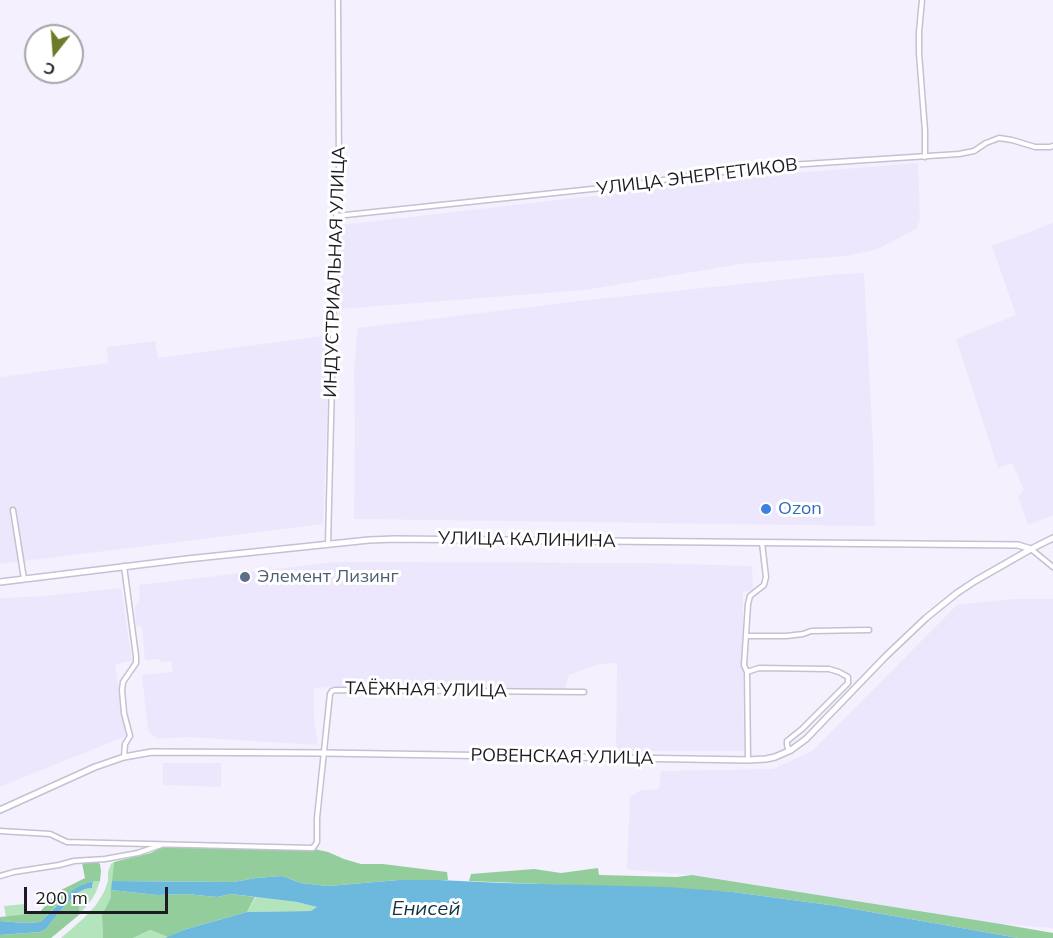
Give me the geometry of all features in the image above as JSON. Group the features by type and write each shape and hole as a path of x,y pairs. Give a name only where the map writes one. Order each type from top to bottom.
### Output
{"main road":[{"name":"УЛИЦА КАЛИНИНА","path":"0,582 124,566 395,538 1018,545 1030,549"},
{"path":"1030,549 1053,538"},
{"name":"РОВЕНСКАЯ УЛИЦА","path":"0,810 76,775 124,758 152,752 766,759 789,751 806,739 886,656 934,612 975,581 1030,549"}],"street":[{"name":"ИНДУСТРИАЛЬНАЯ УЛИЦА","path":"328,544 339,148 338,0"},
{"path":"922,0 919,53 926,130 925,157"},
{"name":"УЛИЦА ЭНЕРГЕТИКОВ","path":"336,216 607,188 774,166 959,154 974,151 999,138 1035,147 1053,146"},
{"path":"13,510 24,579"},
{"path":"748,760 747,672 744,665 750,596 764,585 766,577 762,543"},
{"path":"1030,549 1053,567"},
{"path":"124,566 136,663 123,682 124,713 130,736 124,744 124,758"},
{"path":"746,636 786,636 811,631 869,630"},
{"path":"747,672 759,668 829,669 849,679 848,683 787,741 789,751"},
{"name":"ТАЁЖНАЯ УЛИЦА","path":"324,753 330,693 335,690 584,692"},
{"path":"0,831 50,834 67,842 313,848 317,842 317,818 324,753"},
{"path":"0,876 74,861 105,859 138,853 164,843"}],"shaded area":[{"path":"918,163 920,220 916,229 878,249 846,256 741,264 585,290 340,309 341,225 783,174"},
{"path":"1053,223 1053,515 1028,525 1018,497 1024,490 1012,463 998,468 956,339 1016,315 992,246"},
{"path":"864,273 875,526 354,519 354,369 358,328 587,300"},
{"path":"330,335 323,524 0,564 0,377 108,363 106,347 155,341 158,358"},
{"path":"335,562 646,563 752,566 753,590 743,592 744,751 616,751 617,663 599,664 569,675 565,689 351,686 314,688 314,717 318,745 187,737 157,739 148,731 142,675 173,672 171,661 145,660 142,627 136,625 135,607 140,600 139,585"},
{"path":"121,588 132,661 115,664 126,736 0,787 0,598"},
{"path":"1011,599 1053,599 1053,928 1001,924 692,875 627,868 630,797 641,790 659,789 661,771 773,769 812,751 957,605"},
{"path":"163,763 221,763 221,787 163,785"}],"green space":[{"path":"164,846 314,849 361,864 383,864 447,872 448,880 399,880 328,886 301,883 282,876 233,882 112,881 114,862 151,853"},
{"path":"91,861 100,864 100,881 81,885 66,896 40,922 0,921 0,917 39,913 52,898 61,896 61,890 85,878 82,863"},
{"path":"114,862 111,897 102,915 103,938 61,938 96,905 104,892 108,872"},
{"path":"598,868 599,875 677,877 692,875 1053,933 1053,938 1018,938 837,906 733,892 469,881 471,874 534,869 561,873"},
{"path":"93,881 100,881 92,899 79,915 80,896 77,893 92,888"},
{"path":"111,890 157,895 186,894 217,897 231,894 255,897 247,912 183,930 168,937 150,930 133,938 103,938 102,915 111,897"},
{"path":"77,893 80,896 79,915 51,938 0,938 0,935 40,932 46,929"},
{"path":"256,897 318,907 312,911 247,912"},
{"path":"25,904 28,915 6,917 4,906"},
{"path":"150,930 168,937 133,938"}],"water":[{"name":"Енисей","path":"282,876 301,883 328,886 399,880 439,880 667,887 733,892 837,906 1018,938 165,938 183,930 247,912 311,911 317,907 297,902 231,894 217,897 186,894 157,895 111,890 112,881 233,882"},
{"path":"93,881 92,888 77,893 46,929 40,932 0,935 0,921 40,922 73,890"}],"place":[{"name":"Ozon","path":"766,509"},
{"name":"Элемент Лизинг","path":"245,577"}]}
